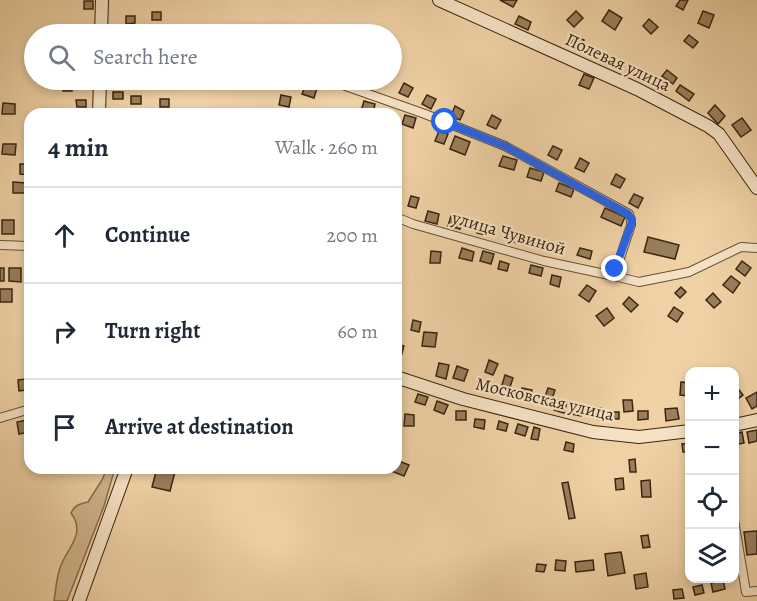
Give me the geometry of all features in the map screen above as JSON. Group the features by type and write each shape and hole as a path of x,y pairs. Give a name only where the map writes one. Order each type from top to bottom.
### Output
{"street":[{"path":"101,24 102,0"},
{"name":"Полевая улица","path":"439,0 637,89 708,126 719,134 757,188"},
{"path":"99,108 100,90"},
{"path":"357,90 426,114 505,146 628,214 632,220 631,225 615,273"},
{"name":"улица Чувиной","path":"402,219 544,261 615,273 639,282 688,272 741,247 757,248"},
{"path":"0,245 24,246"},
{"name":"Московская улица","path":"402,379 463,399 593,432 639,436 685,431"},
{"path":"0,418 24,411"},
{"path":"739,424 757,420"},
{"path":"79,601 125,474"},
{"path":"736,529 746,592 757,591"}],"shaded area":[{"path":"104,474 113,474 104,506 67,601 54,601 60,568 76,535 77,528 71,513 78,505 88,502"}],"building":[{"path":"500,0 517,0 513,7"},
{"path":"680,0 688,0 683,10 676,6"},
{"path":"84,1 93,1 93,9 84,9"},
{"path":"609,10 622,18 615,30 602,21"},
{"path":"576,11 583,18 574,27 567,20"},
{"path":"703,11 714,15 709,28 698,23"},
{"path":"152,12 161,12 161,20 152,20"},
{"path":"126,16 135,16 135,23 126,24"},
{"path":"519,16 531,22 528,30 515,24"},
{"path":"649,19 658,27 651,34 643,26"},
{"path":"689,35 698,42 693,48 684,41"},
{"path":"575,36 584,40 579,49 570,45"},
{"path":"608,56 621,63 618,69 605,63"},
{"path":"667,70 677,78 673,84 662,76"},
{"path":"584,74 594,78 589,89 579,85"},
{"path":"404,83 413,88 408,97 399,93"},
{"path":"680,85 694,94 689,101 676,91"},
{"path":"304,90 316,90 314,98 302,94"},
{"path":"113,92 123,92 123,99 113,99"},
{"path":"281,95 291,97 289,107 279,105"},
{"path":"427,95 436,99 431,109 422,104"},
{"path":"131,96 141,96 141,104 131,104"},
{"path":"160,99 169,99 169,107 160,107"},
{"path":"76,100 86,100 86,107 77,107"},
{"path":"364,101 375,104 374,108 362,108"},
{"path":"3,103 15,104 15,114 2,114"},
{"path":"715,105 725,116 718,124 708,113"},
{"path":"455,106 464,111 460,120 451,116"},
{"path":"405,115 416,118 413,128 402,124"},
{"path":"492,115 501,120 496,129 487,125"},
{"path":"742,118 751,130 741,137 732,125"},
{"path":"439,131 448,134 444,144 435,141"},
{"path":"455,136 470,142 465,155 450,149"},
{"path":"3,144 16,144 15,155 2,154"},
{"path":"553,146 562,150 557,160 548,155"},
{"path":"503,156 517,160 514,170 499,166"},
{"path":"580,158 589,163 584,172 575,168"},
{"path":"20,164 24,164 24,174 20,174"},
{"path":"530,168 544,172 541,181 527,177"},
{"path":"616,174 625,179 620,188 611,184"},
{"path":"13,182 24,183 24,193 13,193"},
{"path":"559,183 574,189 571,197 556,191"},
{"path":"634,194 643,198 638,208 629,203"},
{"path":"411,196 419,198 416,208 408,206"},
{"path":"605,208 625,217 621,226 601,217"},
{"path":"428,211 439,214 437,224 425,221"},
{"path":"451,216 463,220 460,229 448,226"},
{"path":"2,220 14,220 14,234 2,234"},
{"path":"479,224 488,227 486,235 477,233"},
{"path":"507,229 519,233 517,243 504,239"},
{"path":"648,237 679,245 675,259 644,252"},
{"path":"536,238 548,241 546,248 535,245"},
{"path":"462,248 474,252 472,261 459,258"},
{"path":"580,248 592,251 590,259 577,255"},
{"path":"431,251 441,252 440,263 430,263"},
{"path":"483,251 494,254 491,264 480,261"},
{"path":"500,261 509,264 507,271 498,269"},
{"path":"742,261 751,268 745,276 736,269"},
{"path":"531,265 543,268 541,276 529,273"},
{"path":"0,268 4,268 4,281 0,281"},
{"path":"9,268 21,268 21,282 9,281"},
{"path":"552,275 561,277 559,287 550,284"},
{"path":"731,276 740,283 733,293 723,285"},
{"path":"587,285 596,291 589,302 579,295"},
{"path":"681,287 686,292 680,298 675,293"},
{"path":"0,289 12,289 12,302 0,302"},
{"path":"713,293 721,302 714,308 706,300"},
{"path":"629,297 638,305 631,312 623,304"},
{"path":"674,307 683,313 677,322 668,316"},
{"path":"607,308 614,318 604,326 596,316"},
{"path":"413,320 421,322 419,332 411,330"},
{"path":"424,332 437,333 435,347 422,346"},
{"path":"489,360 498,364 493,375 485,372"},
{"path":"439,363 449,365 446,379 436,376"},
{"path":"457,366 468,370 464,381 453,378"},
{"path":"505,375 513,378 510,387 502,385"},
{"path":"24,379 24,390 19,391 18,380"},
{"path":"681,382 685,382 685,396 680,395"},
{"path":"522,388 532,390 529,400 520,398"},
{"path":"548,388 555,390 552,399 545,397"},
{"path":"757,392 757,406 752,409 746,398"},
{"path":"418,394 428,397 425,405 415,402"},
{"path":"557,400 567,402 564,413 554,410"},
{"path":"623,400 632,400 633,411 624,412"},
{"path":"437,401 448,405 444,414 434,410"},
{"path":"574,403 584,406 581,416 571,414"},
{"path":"592,407 601,408 599,419 591,417"},
{"path":"677,408 679,419 666,421 665,409"},
{"path":"456,411 466,411 466,420 456,420"},
{"path":"638,411 648,411 648,419 638,420"},
{"path":"610,412 619,412 619,419 610,419"},
{"path":"405,414 414,415 414,426 404,426"},
{"path":"475,419 485,420 484,429 474,427"},
{"path":"24,421 24,433 19,434 17,422"},
{"path":"499,421 508,424 506,431 497,429"},
{"path":"518,424 528,427 525,436 515,433"},
{"path":"534,427 540,429 538,440 531,439"},
{"path":"757,430 757,441 749,443 747,432"},
{"path":"742,432 744,443 739,444 739,433"},
{"path":"566,442 574,444 573,452 564,450"},
{"path":"635,459 636,472 630,472 629,460"},
{"path":"402,462 409,465 404,476 399,474 402,474"},
{"path":"155,474 174,474 170,491 152,487"},
{"path":"623,478 624,489 616,490 615,479"},
{"path":"650,480 651,497 642,497 641,481"},
{"path":"568,482 575,518 569,519 562,483"},
{"path":"757,531 757,554 747,555 744,532"},
{"path":"648,535 650,547 643,548 641,536"},
{"path":"621,552 625,573 608,576 605,554"},
{"path":"556,560 566,561 565,571 555,570"},
{"path":"593,560 594,570 576,572 575,562"},
{"path":"537,564 546,565 544,572 536,571"},
{"path":"646,573 648,587 636,589 634,575"},
{"path":"711,583 724,583 725,589 713,592"},
{"path":"702,585 704,593 695,595 693,587"},
{"path":"682,589 684,598 674,599 673,590"}],"route":[{"path":"445,122 505,146 628,214 632,220 631,225 615,269"}]}
